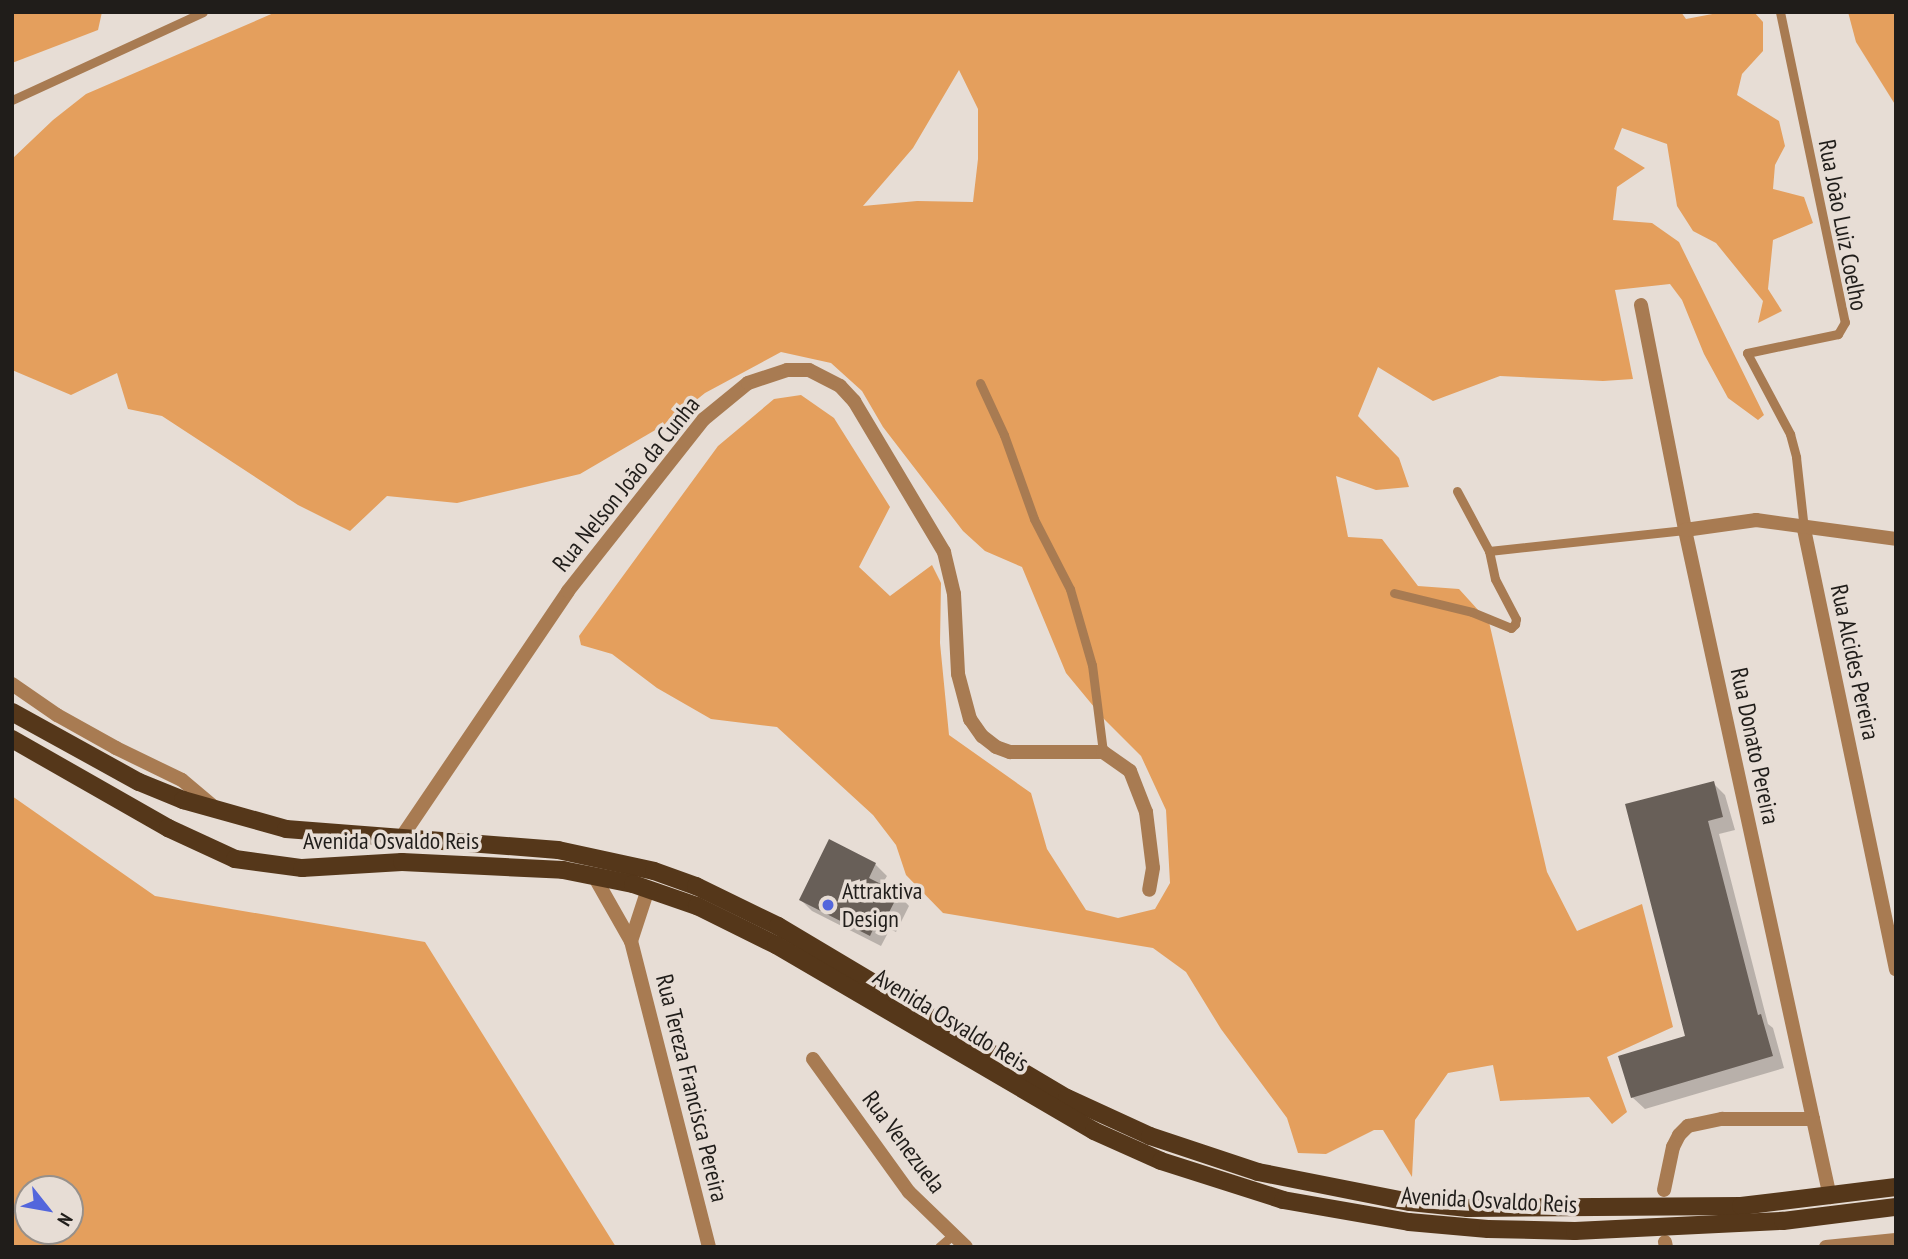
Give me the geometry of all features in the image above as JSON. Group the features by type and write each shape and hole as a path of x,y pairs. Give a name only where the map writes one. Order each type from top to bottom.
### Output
{"main road":[{"name":"Avenida Osvaldo Reis","path":"12,712 139,782 218,810 286,829 558,850 654,871 696,886 778,926 1068,1098 1150,1136 1258,1172 1410,1202 1468,1208 1546,1210 1741,1206 1896,1187"},
{"name":"Avenida Osvaldo Reis","path":"12,739 168,828 234,859 302,867 449,863 563,870 648,889 697,906 754,933 1094,1131 1174,1166 1283,1200 1409,1222 1488,1229 1575,1231 1783,1221 1896,1207"}],"street":[{"name":"Rua Donato Pereira","path":"1642,304 1685,530 1830,1197"},
{"name":"Rua Nelson João da Cunha","path":"401,838 568,591 682,444 731,395 748,383 787,370 809,370 840,386 854,401 934,532 951,574 962,693 970,719 982,736 996,747 1010,752 1103,752"},
{"path":"1685,530 1756,520 1804,529 1896,539"},
{"name":"Rua Alcides Pereira","path":"1804,529 1896,970"},
{"path":"12,684 69,722 182,780 218,810"},
{"path":"1103,752 1130,771 1146,812 1153,868 1149,890"},
{"name":"Rua Tereza Francisca Pereira","path":"594,876 631,941 709,1247"},
{"path":"631,941 648,889"},
{"name":"Rua Venezuela","path":"813,1059 909,1192 966,1247"},
{"path":"1664,1190 1673,1147 1688,1126 1722,1119 1813,1119"},
{"path":"1826,1247 1896,1240"}],"lane":[{"path":"12,100 203,12"},
{"name":"Rua João Luiz Coelho","path":"1780,12 1845,322 1838,334 1747,353 1790,434 1796,457 1804,529"},
{"path":"980,383 1004,435 1034,519 1070,589 1091,665 1103,752"},
{"path":"1394,593 1472,612 1511,628 1516,619 1495,579 1489,551 1457,491"},
{"path":"1489,551 1685,530"},
{"path":"939,1247 953,1235"}],"shaded area":[{"path":"12,12 102,12 98,30 12,63"},
{"path":"276,12 1681,12 1686,19 1723,12 1754,12 1763,22 1763,51 1742,74 1737,95 1779,121 1785,146 1775,165 1773,189 1804,197 1813,223 1773,240 1768,289 1782,311 1758,323 1763,301 1716,243 1693,231 1677,206 1667,144 1622,128 1614,149 1645,168 1617,187 1613,220 1652,223 1679,242 1764,415 1758,420 1728,398 1704,354 1682,300 1670,284 1615,290 1633,379 1603,381 1500,376 1433,401 1378,367 1358,416 1399,458 1409,487 1376,490 1336,476 1348,537 1382,539 1418,586 1459,589 1489,622 1547,872 1577,931 1642,904 1673,1027 1607,1057 1627,1112 1612,1124 1589,1097 1500,1101 1493,1065 1448,1073 1415,1120 1412,1177 1383,1130 1374,1130 1326,1154 1298,1153 1287,1118 1221,1029 1186,972 1153,948 943,913 906,875 896,845 873,815 777,727 711,719 657,688 612,654 581,645 579,636 718,446 774,399 801,395 834,418 890,507 859,567 890,596 932,565 941,583 940,643 949,735 1031,793 1047,849 1086,910 1118,918 1155,909 1170,883 1166,810 1141,756 1104,719 1066,673 1022,567 985,551 963,531 883,427 862,391 831,363 781,352 705,393 669,422 580,474 457,503 387,496 350,531 298,505 162,416 128,409 117,373 71,395 12,370 12,159 53,120 86,94","holes":["959,70 978,109 978,159 973,202 917,201 863,206 913,148"]},
{"path":"1848,12 1896,12 1896,106 1856,42"},
{"path":"12,796 155,896 425,942 616,1247 12,1247"}],"building":[{"path":"1714,781 1723,817 1708,821 1758,1015 1761,1014 1773,1056 1631,1098 1618,1056 1685,1036 1625,804"},
{"path":"829,839 876,863 869,878 899,893 884,922 878,919 870,936 799,900"}],"place":[{"name":"Attraktiva Design","path":"828,905"}]}
